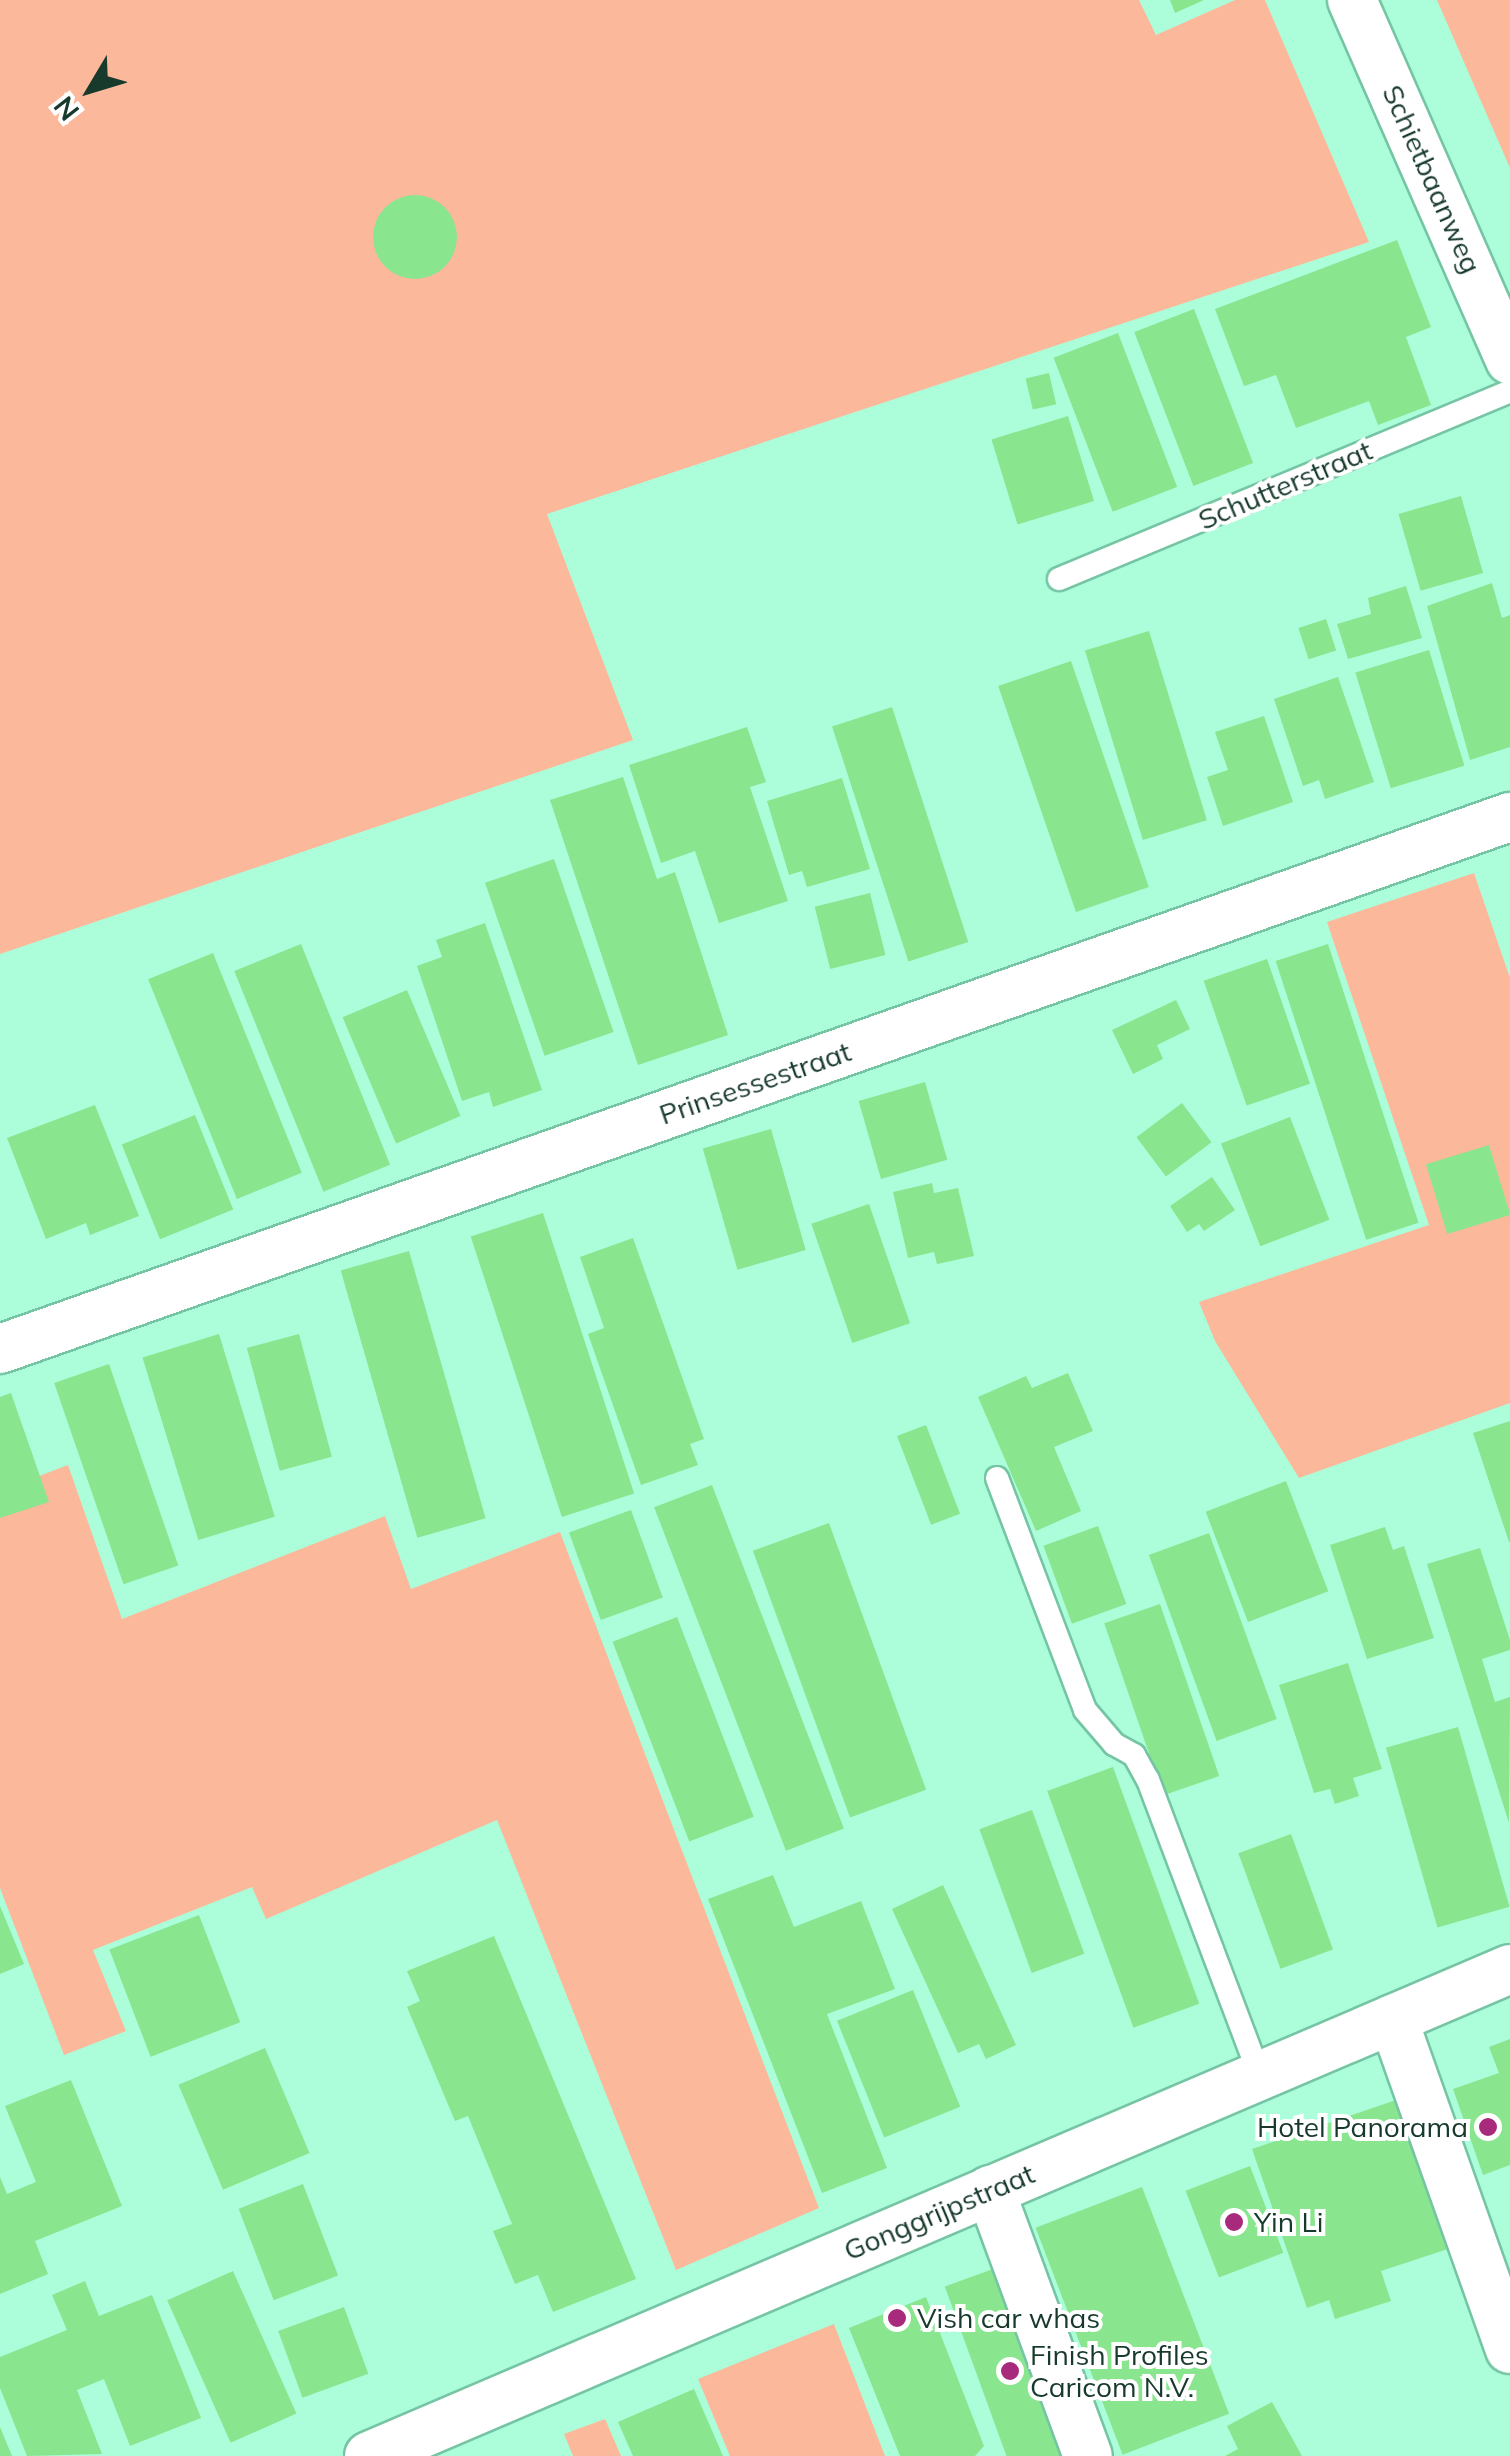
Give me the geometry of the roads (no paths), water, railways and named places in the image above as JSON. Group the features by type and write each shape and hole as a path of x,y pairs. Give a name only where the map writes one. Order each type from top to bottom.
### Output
{"street":[{"name":"Schietbaanweg","path":"1352,0 1510,360"},
{"name":"Prinsessestraat","path":"0,1349 1510,817"},
{"name":"Gonggrijpstraat","path":"369,2456 1510,1968"},
{"path":"1392,2018 1510,2348"},
{"path":"990,2190 1088,2456"}],"lane":[{"name":"Schutterstraat","path":"1059,579 1510,391"},
{"path":"996,1478 1085,1710 1114,1744 1134,1755 1148,1780 1260,2076"}],"place":[{"name":"Hotel Panorama","path":"1488,2127"},
{"name":"Yin Li","path":"1234,2222"},
{"name":"Vish car whas","path":"897,2318"},
{"name":"Finish Profiles Caricom N.V.","path":"1010,2371"}]}
